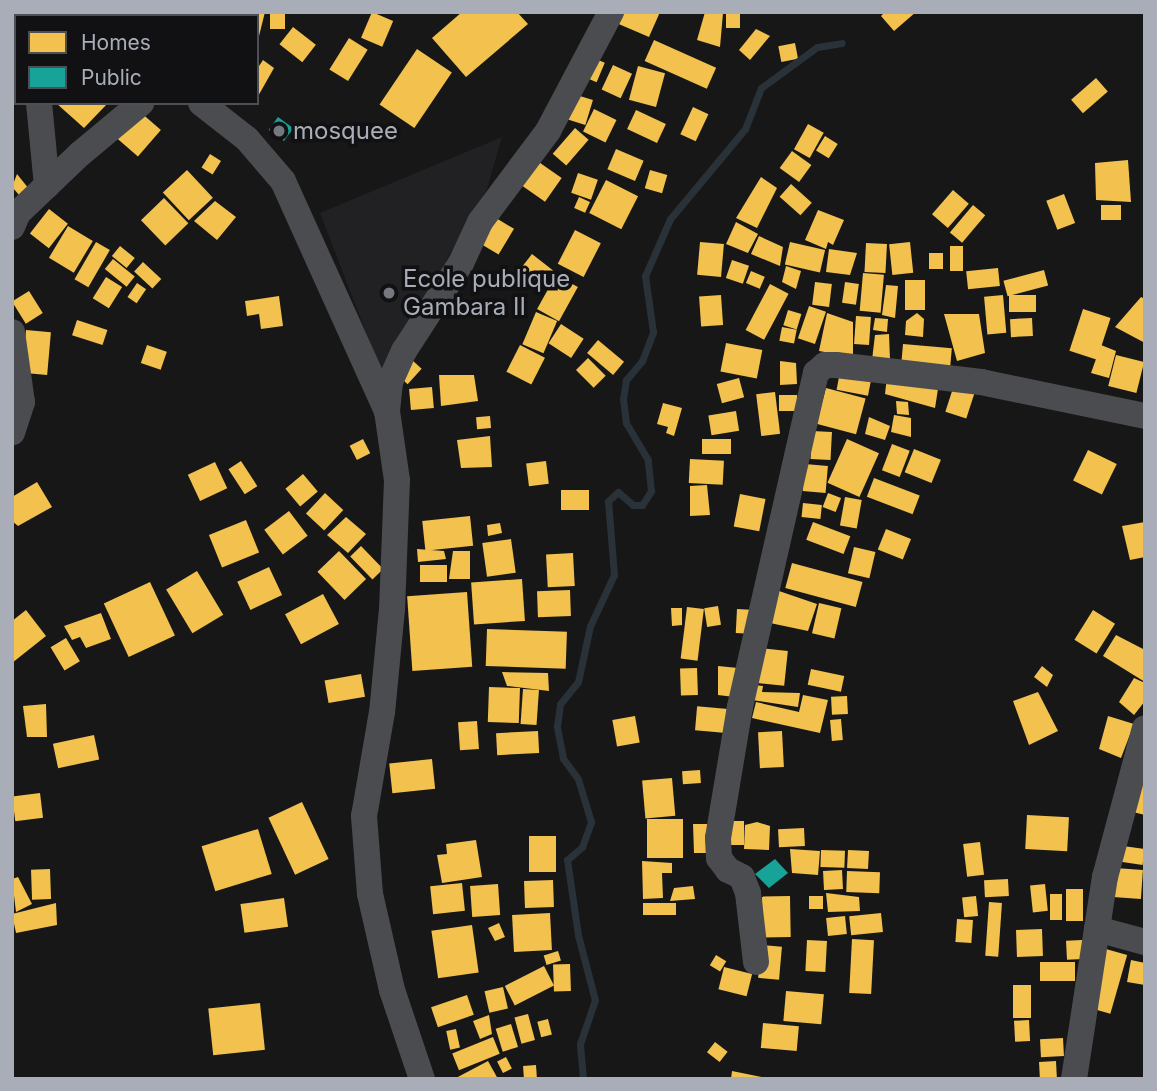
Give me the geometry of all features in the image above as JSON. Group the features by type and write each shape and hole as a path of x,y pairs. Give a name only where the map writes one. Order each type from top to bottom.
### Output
{"street":[{"path":"422,1079 392,990 370,894 365,816 382,712 392,609 397,480 387,411 390,382 404,351 461,263 480,222 548,131 611,12"},
{"path":"39,105 47,186"},
{"path":"12,227 18,213 139,105"},
{"path":"204,105 247,139 283,181 387,411"},
{"path":"12,332 22,402 12,432"},
{"path":"756,962 748,893 742,877 728,870 719,858 718,838 740,707 816,373 824,365 836,365 981,382 1145,416"},
{"path":"1074,1079 1105,877 1145,728"},
{"path":"1097,929 1145,942"}],"shaded area":[{"name":"Ecole publique Gambara II","path":"502,137 487,189 382,374 320,213"}],"building: Homes":[{"path":"265,12 259,36 259,14 248,14"},
{"path":"270,12 285,12 285,29 270,29"},
{"path":"372,12 393,21 382,47 361,38"},
{"path":"462,12 517,12 528,24 466,77 432,38"},
{"path":"619,12 660,12 649,37 614,22"},
{"path":"705,12 723,13 720,47 697,40"},
{"path":"726,12 740,12 740,28 726,28"},
{"path":"885,12 916,12 894,31 881,16"},
{"path":"293,27 316,45 302,62 279,44"},
{"path":"756,29 770,36 750,60 739,50"},
{"path":"349,38 368,50 348,81 329,69"},
{"path":"654,40 716,68 707,89 645,61"},
{"path":"795,43 798,59 781,62 778,46"},
{"path":"417,49 452,72 414,128 380,105"},
{"path":"591,57 605,63 597,82 583,76"},
{"path":"263,60 274,68 259,94 259,66"},
{"path":"613,65 632,74 621,98 602,89"},
{"path":"638,66 665,73 656,107 629,100"},
{"path":"1096,78 1108,92 1083,113 1071,100"},
{"path":"570,93 593,100 585,125 562,118"},
{"path":"58,105 106,105 84,128"},
{"path":"693,107 708,114 696,141 680,134"},
{"path":"594,109 616,120 606,142 583,131"},
{"path":"636,110 666,124 657,143 627,129"},
{"path":"139,111 161,130 138,156 116,137"},
{"path":"808,124 824,133 810,158 794,149"},
{"path":"575,128 589,140 566,165 553,154"},
{"path":"825,136 838,144 829,158 816,150"},
{"path":"616,149 644,161 635,181 607,169"},
{"path":"792,151 811,165 799,182 780,168"},
{"path":"210,154 221,161 213,174 202,168"},
{"path":"533,158 562,178 545,202 516,182"},
{"path":"1128,160 1131,202 1096,200 1095,163"},
{"path":"187,170 213,198 189,220 163,193"},
{"path":"650,170 667,175 662,193 645,188"},
{"path":"578,173 598,180 591,200 571,193"},
{"path":"17,174 29,189 20,196 12,187"},
{"path":"761,177 777,188 757,228 736,218"},
{"path":"606,180 638,196 621,229 589,213"},
{"path":"791,184 812,203 800,215 780,197"},
{"path":"953,190 969,204 948,228 932,214"},
{"path":"1064,194 1075,223 1057,230 1046,201"},
{"path":"579,197 590,202 585,213 574,208"},
{"path":"164,198 188,223 165,245 141,220"},
{"path":"215,201 236,217 217,240 194,221"},
{"path":"973,205 985,215 962,243 950,233"},
{"path":"1101,205 1121,205 1121,220 1101,220"},
{"path":"49,209 68,224 49,248 30,233"},
{"path":"818,210 844,220 833,245 828,242 826,249 805,240"},
{"path":"496,218 514,229 499,255 481,244"},
{"path":"736,222 758,234 748,253 726,244"},
{"path":"68,226 93,241 74,273 49,258"},
{"path":"575,230 601,243 584,277 558,264"},
{"path":"759,236 783,247 780,266 751,254"},
{"path":"96,242 110,250 88,287 75,279"},
{"path":"700,242 724,244 721,277 697,275"},
{"path":"790,242 825,250 820,273 785,264"},
{"path":"910,242 913,273 892,275 889,244"},
{"path":"866,243 887,244 885,273 864,272"},
{"path":"120,246 135,258 127,268 112,256"},
{"path":"950,246 963,246 963,271 950,271"},
{"path":"829,249 857,253 850,275 826,272"},
{"path":"929,253 943,253 943,269 929,269"},
{"path":"532,254 554,271 542,286 520,269"},
{"path":"113,259 135,277 127,287 105,269"},
{"path":"732,260 749,266 743,284 726,278"},
{"path":"143,262 161,279 152,289 134,272"},
{"path":"786,266 801,271 796,289 782,282"},
{"path":"998,268 1000,286 968,289 966,271"},
{"path":"1044,270 1048,285 1008,296 1003,281"},
{"path":"751,271 765,277 760,289 746,283"},
{"path":"863,273 884,275 881,313 860,311"},
{"path":"556,275 578,287 559,321 537,309"},
{"path":"106,277 122,287 109,308 93,298"},
{"path":"905,280 925,280 925,310 905,310"},
{"path":"815,282 832,284 829,307 812,305"},
{"path":"845,282 859,284 856,305 842,303"},
{"path":"137,283 146,289 137,303 127,297"},
{"path":"770,284 789,294 764,340 746,330"},
{"path":"886,285 898,286 895,318 882,315"},
{"path":"29,291 43,313 26,324 12,302"},
{"path":"721,295 723,325 701,326 699,297"},
{"path":"1003,295 1006,333 987,335 984,297"},
{"path":"1009,295 1036,295 1036,312 1009,312"},
{"path":"279,296 283,326 261,329 259,314 247,316 245,301"},
{"path":"1141,297 1145,299 1145,343 1115,327"},
{"path":"809,306 826,312 815,344 798,338"},
{"path":"1083,309 1111,318 1097,360 1069,351"},
{"path":"788,310 801,314 797,329 783,325"},
{"path":"536,312 557,321 543,353 522,344"},
{"path":"827,313 853,322 853,357 819,351"},
{"path":"917,313 924,319 923,337 905,335 906,321"},
{"path":"944,314 979,314 985,353 957,361"},
{"path":"856,316 871,317 869,345 854,344"},
{"path":"875,318 888,319 887,332 873,330"},
{"path":"1032,318 1033,336 1011,337 1010,319"},
{"path":"77,320 107,330 102,345 72,335"},
{"path":"561,324 584,339 571,358 548,343"},
{"path":"782,327 797,330 794,344 779,341"},
{"path":"26,330 51,332 47,375 22,373"},
{"path":"889,334 890,360 872,360 875,335"},
{"path":"598,340 624,362 613,375 587,353"},
{"path":"726,343 762,350 757,379 720,371"},
{"path":"903,344 952,348 950,368 901,364"},
{"path":"147,345 167,352 161,370 141,363"},
{"path":"520,345 545,358 531,384 506,372"},
{"path":"1101,345 1116,351 1109,378 1091,373"},
{"path":"1116,355 1144,362 1136,393 1108,386"},
{"path":"588,358 606,376 594,388 576,370"},
{"path":"412,360 422,369 408,384 398,376"},
{"path":"780,361 796,363 797,384 780,385"},
{"path":"840,372 871,378 868,396 837,390"},
{"path":"439,375 474,375 478,401 441,406"},
{"path":"887,377 938,389 935,408 885,394"},
{"path":"739,378 744,397 722,403 717,384"},
{"path":"954,385 975,392 966,418 945,412"},
{"path":"432,387 434,408 411,410 409,389"},
{"path":"826,388 866,399 856,434 816,424"},
{"path":"775,392 780,434 761,436 756,394"},
{"path":"779,395 797,395 797,411 779,411"},
{"path":"896,401 908,402 909,415 897,414"},
{"path":"663,403 682,408 674,436 666,433 668,427 657,424"},
{"path":"736,411 739,431 711,435 708,415"},
{"path":"894,415 911,418 911,437 891,432"},
{"path":"490,416 491,428 477,429 476,417"},
{"path":"869,417 890,426 885,440 865,434"},
{"path":"812,431 832,432 831,460 811,459"},
{"path":"490,436 492,467 461,468 457,440"},
{"path":"363,439 370,453 357,460 350,446"},
{"path":"702,439 731,439 731,454 702,454"},
{"path":"847,439 879,453 859,497 827,483"},
{"path":"892,444 910,451 900,477 882,470"},
{"path":"914,449 941,460 932,483 905,472"},
{"path":"1088,450 1117,464 1102,495 1073,481"},
{"path":"690,459 724,461 723,485 689,483"},
{"path":"241,461 257,486 245,494 228,469"},
{"path":"546,461 549,484 529,486 526,463"},
{"path":"215,462 227,488 200,501 188,475"},
{"path":"805,464 828,466 826,493 803,491"},
{"path":"303,474 318,492 300,506 285,489"},
{"path":"874,478 920,496 913,514 867,497"},
{"path":"37,482 52,507 18,526 12,521 12,497"},
{"path":"707,485 710,515 690,516 690,486"},
{"path":"561,490 589,490 589,510 561,510"},
{"path":"325,493 343,510 324,531 306,513"},
{"path":"828,493 841,498 836,512 823,507"},
{"path":"740,494 766,499 759,531 734,526"},
{"path":"845,497 862,500 857,529 840,526"},
{"path":"803,503 822,505 820,519 802,517"},
{"path":"289,511 308,536 283,554 264,530"},
{"path":"470,516 473,546 425,551 422,521"},
{"path":"346,517 366,534 348,553 327,535"},
{"path":"246,520 259,552 222,567 209,535"},
{"path":"813,522 850,536 844,554 806,540"},
{"path":"1145,522 1145,557 1130,560 1122,526"},
{"path":"500,523 502,533 488,536 487,525"},
{"path":"886,529 911,539 903,560 878,549"},
{"path":"511,539 516,573 487,577 482,543"},
{"path":"361,546 383,569 372,579 350,556"},
{"path":"854,547 875,552 869,578 848,573"},
{"path":"417,549 444,551 446,559 418,562"},
{"path":"339,551 366,579 345,600 317,572"},
{"path":"453,551 470,551 470,579 449,579"},
{"path":"573,553 575,586 548,587 546,554"},
{"path":"792,563 863,582 856,607 785,588"},
{"path":"420,565 447,565 447,582 420,582"},
{"path":"269,567 282,595 250,610 237,582"},
{"path":"197,571 223,615 192,633 166,590"},
{"path":"522,579 525,621 474,624 471,583"},
{"path":"150,582 175,635 129,657 104,604"},
{"path":"570,590 571,616 538,617 537,591"},
{"path":"779,591 817,604 808,631 770,623"},
{"path":"467,592 472,667 412,671 407,596"},
{"path":"323,594 339,624 301,644 285,614"},
{"path":"819,603 841,608 834,638 812,633"},
{"path":"718,606 721,625 707,627 704,608"},
{"path":"687,607 704,609 698,661 681,659"},
{"path":"671,608 682,608 682,625 672,626"},
{"path":"737,609 755,610 754,634 736,633"},
{"path":"26,610 46,636 12,663 12,621"},
{"path":"1093,610 1115,624 1097,653 1074,640"},
{"path":"101,613 111,639 86,648 80,637 72,640 64,626"},
{"path":"487,629 567,632 566,669 486,666"},
{"path":"1116,635 1145,650 1145,682 1103,656"},
{"path":"66,638 80,661 64,670 51,647"},
{"path":"759,648 788,651 784,686 755,683"},
{"path":"718,666 738,668 734,697 718,695"},
{"path":"1042,666 1053,675 1047,687 1034,677"},
{"path":"697,668 698,695 681,696 680,669"},
{"path":"811,669 844,676 841,692 808,685"},
{"path":"502,672 548,673 549,691 507,686"},
{"path":"361,674 365,697 329,703 325,680"},
{"path":"1134,678 1145,683 1145,701 1134,715 1119,702"},
{"path":"754,685 763,686 762,692 800,693 798,707 752,700"},
{"path":"489,687 520,688 519,723 488,722"},
{"path":"523,689 539,690 537,725 521,724"},
{"path":"1038,692 1058,731 1029,745 1013,701"},
{"path":"803,695 828,700 820,733 752,718 756,702 799,712"},
{"path":"847,696 848,714 832,715 831,697"},
{"path":"46,704 47,737 27,737 23,706"},
{"path":"697,706 728,709 726,733 695,730"},
{"path":"635,716 640,743 617,747 612,720"},
{"path":"1108,716 1134,724 1121,758 1099,749"},
{"path":"841,719 843,740 832,741 830,720"},
{"path":"477,721 479,749 460,750 458,722"},
{"path":"538,731 539,753 497,755 496,733"},
{"path":"782,731 784,767 760,768 758,732"},
{"path":"94,735 99,759 58,768 53,744"},
{"path":"432,759 435,789 392,793 389,763"},
{"path":"1145,761 1145,815 1129,811"},
{"path":"700,770 701,783 683,784 682,771"},
{"path":"672,778 675,816 645,818 642,781"},
{"path":"40,793 43,818 15,821 12,796"},
{"path":"302,802 329,859 295,875 268,818"},
{"path":"1027,815 1069,817 1067,851 1025,849"},
{"path":"647,819 683,819 683,858 647,858"},
{"path":"724,821 744,821 744,845 724,845"},
{"path":"757,822 770,826 769,850 744,849 745,825"},
{"path":"693,824 707,824 715,853 694,853"},
{"path":"804,828 805,846 779,847 778,829"},
{"path":"258,829 272,874 215,891 202,846"},
{"path":"529,836 556,836 556,872 529,872"},
{"path":"476,840 482,877 442,883 437,855 447,854 446,844"},
{"path":"980,842 984,875 967,877 963,844"},
{"path":"1123,846 1145,849 1143,865 1121,862"},
{"path":"790,849 820,851 818,875 792,873"},
{"path":"821,850 845,851 844,868 820,867"},
{"path":"848,850 869,851 868,869 847,868"},
{"path":"642,861 672,863 672,873 662,873 663,898 643,899"},
{"path":"1115,868 1143,870 1141,899 1113,897"},
{"path":"50,869 51,899 32,900 31,870"},
{"path":"842,870 843,889 824,890 823,871"},
{"path":"847,871 880,872 879,893 846,892"},
{"path":"18,877 32,904 16,912 12,879"},
{"path":"1008,879 1009,896 985,897 984,880"},
{"path":"553,880 554,907 525,908 524,881"},
{"path":"462,883 465,911 433,914 430,886"},
{"path":"498,884 500,915 472,917 470,886"},
{"path":"1045,884 1048,911 1033,912 1030,886"},
{"path":"693,886 695,899 670,901 674,888"},
{"path":"1066,889 1083,889 1083,921 1066,921"},
{"path":"826,893 859,897 860,911 828,912"},
{"path":"1050,894 1062,894 1062,920 1050,920"},
{"path":"762,896 790,896 791,937 763,937"},
{"path":"809,896 823,896 823,909 809,909"},
{"path":"976,896 978,916 964,917 962,897"},
{"path":"284,898 288,927 244,933 240,904"},
{"path":"989,902 1002,903 998,957 985,956"},
{"path":"56,903 57,925 16,933 12,914"},
{"path":"643,903 676,903 676,915 643,915"},
{"path":"550,913 552,950 514,952 512,915"},
{"path":"881,913 883,932 851,935 849,916"},
{"path":"845,916 847,934 828,936 826,918"},
{"path":"957,919 973,920 971,943 955,942"},
{"path":"499,923 505,937 495,941 488,928"},
{"path":"472,925 479,973 438,978 431,931"},
{"path":"1042,929 1043,956 1017,957 1016,930"},
{"path":"852,939 874,940 871,994 849,993"},
{"path":"807,940 827,941 825,972 805,971"},
{"path":"1082,940 1083,959 1067,960 1066,941"},
{"path":"761,945 782,947 779,980 758,978"},
{"path":"1106,949 1127,955 1110,1014 1089,1008"},
{"path":"558,951 561,961 547,965 544,955"},
{"path":"716,955 726,961 720,971 710,965"},
{"path":"1131,960 1145,963 1145,985 1127,982"},
{"path":"1040,962 1075,962 1075,981 1040,981"},
{"path":"570,964 571,991 554,992 553,965"},
{"path":"544,966 554,986 515,1006 505,986"},
{"path":"724,967 752,974 747,996 718,989"},
{"path":"1013,985 1031,985 1031,1018 1013,1018"},
{"path":"503,987 508,1008 489,1013 484,991"},
{"path":"786,991 824,994 821,1024 783,1021"},
{"path":"467,995 474,1015 438,1027 431,1007"},
{"path":"260,1003 265,1050 213,1055 208,1008"},
{"path":"528,1014 535,1040 521,1044 514,1018"},
{"path":"489,1015 492,1034 480,1039 473,1021"},
{"path":"548,1019 552,1035 541,1037 537,1022"},
{"path":"1029,1020 1030,1041 1015,1042 1014,1021"},
{"path":"763,1023 799,1026 797,1051 761,1048"},
{"path":"511,1024 518,1047 503,1052 496,1029"},
{"path":"456,1029 460,1048 450,1050 446,1031"},
{"path":"493,1037 500,1054 459,1070 452,1053"},
{"path":"1063,1038 1064,1056 1041,1057 1040,1039"},
{"path":"715,1042 728,1052 720,1062 707,1052"},
{"path":"506,1057 512,1069 503,1073 497,1062"},
{"path":"488,1061 498,1079 454,1079"},
{"path":"1056,1061 1057,1079 1040,1079 1039,1062"},
{"path":"536,1065 537,1079 524,1079 523,1066"},
{"path":"732,1071 766,1078 766,1079 731,1079"}],"building: Public":[{"path":"278,117 293,128 284,141 269,130"},
{"path":"775,859 788,873 769,888 755,874"}],"waterway":[{"path":"583,1079 580,1044 595,1000 578,935 567,860 582,847 591,822 578,779 563,758 557,726 560,704 578,682 590,626 614,575 608,501 618,492 633,505 642,505 651,491 648,460 626,423 623,399 626,380 642,361 653,332 645,276 670,219 745,129 761,88 817,47 842,43"}],"place":[{"name":"mosquee","path":"279,131"},
{"name":"Ecole publique Gambara II","path":"389,293"}]}
